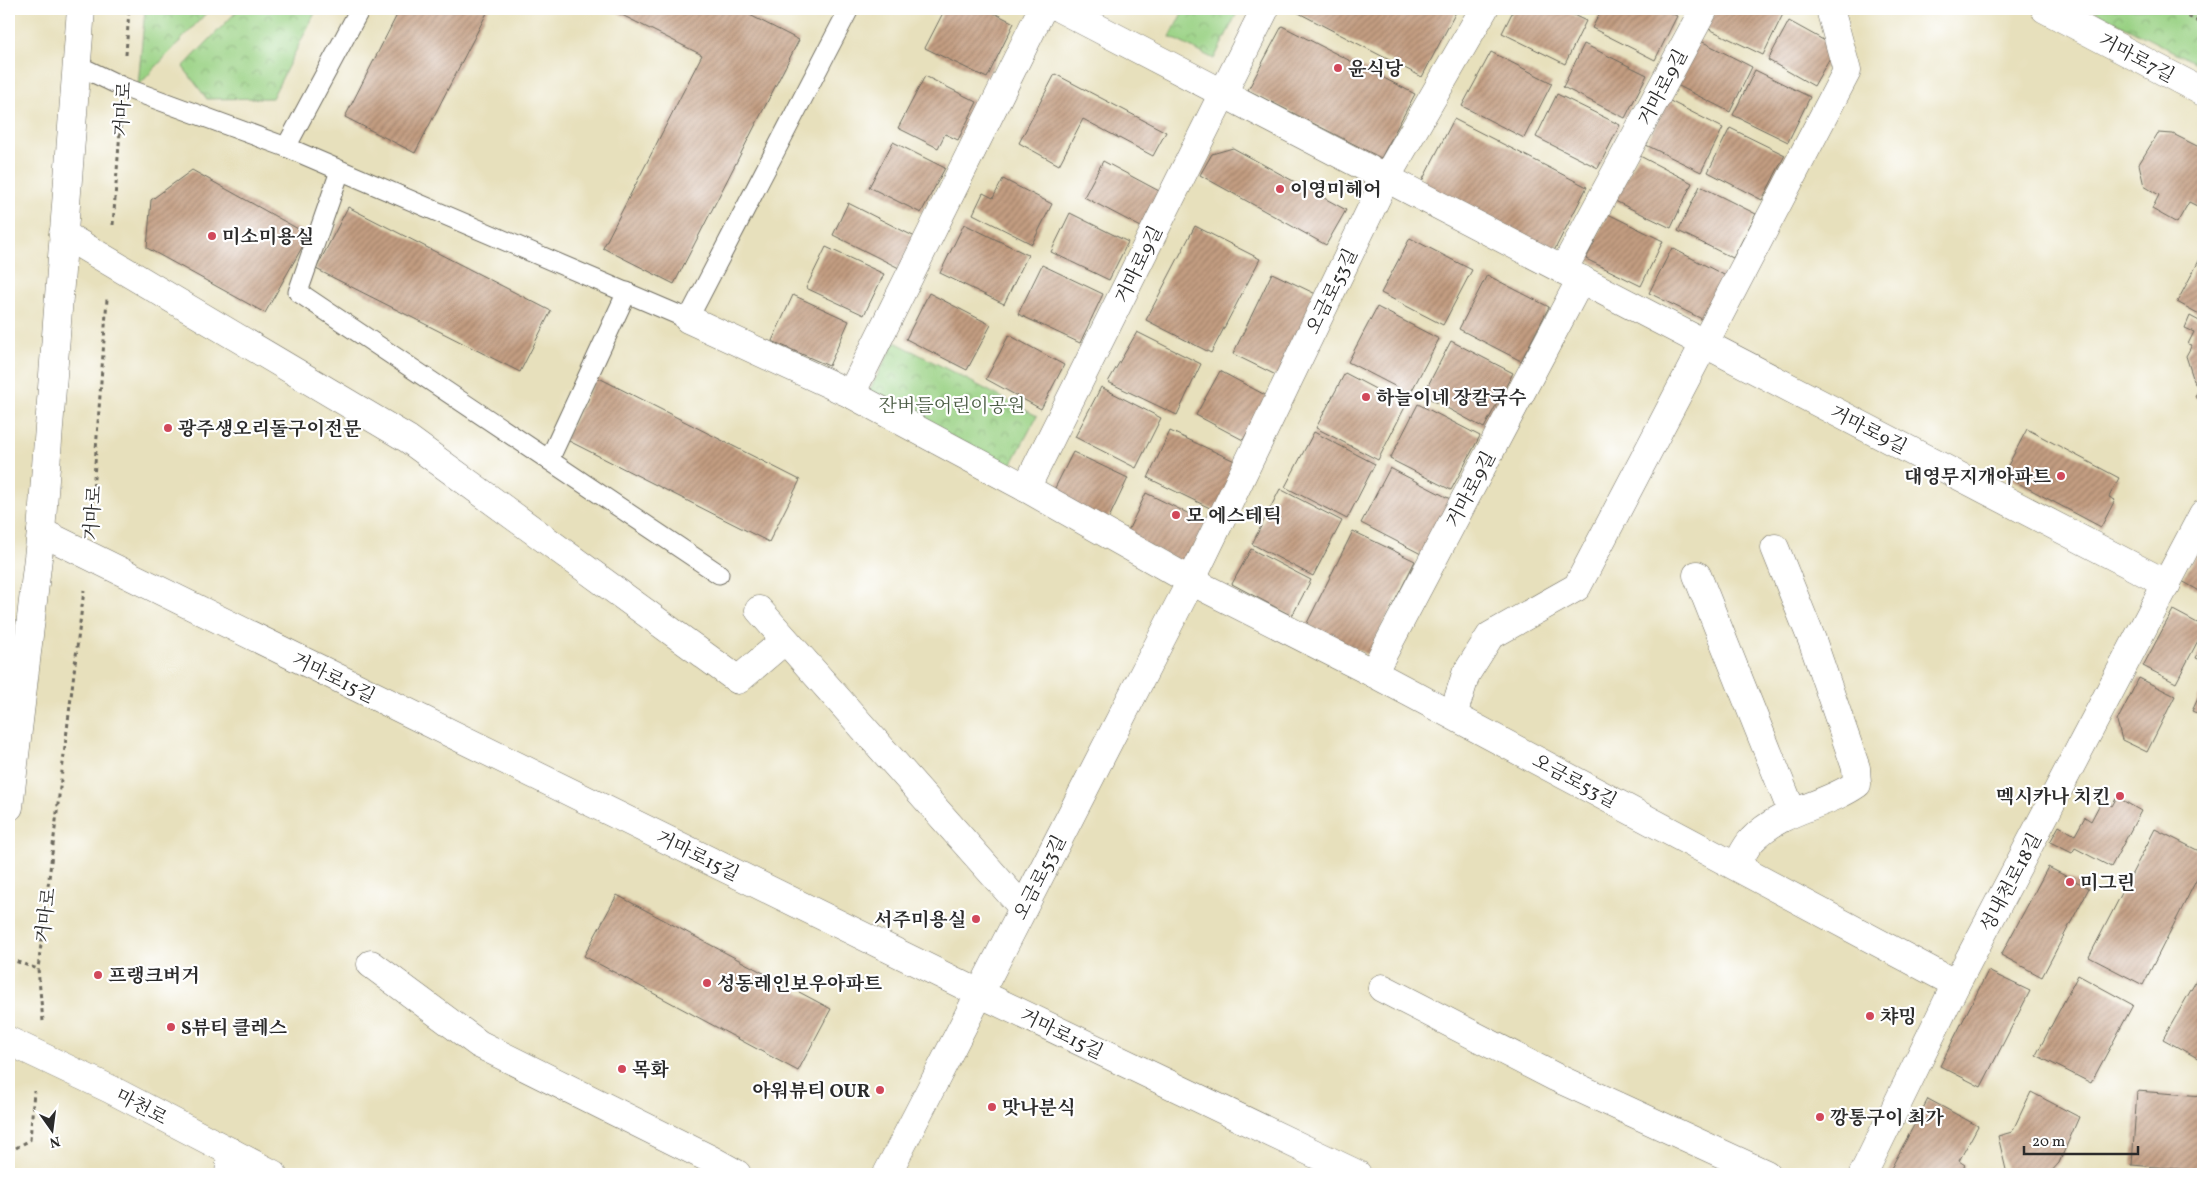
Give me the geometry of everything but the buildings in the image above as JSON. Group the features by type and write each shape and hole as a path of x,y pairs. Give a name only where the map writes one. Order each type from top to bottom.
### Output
{"street":[{"path":"9,806 41,532 75,64 81,9"},
{"path":"851,394 1042,9"},
{"name":"거마로9길","path":"1062,9 2167,584"},
{"name":"거마로9길","path":"1026,488 1265,9"},
{"name":"오금로53길","path":"887,1174 1191,580 1386,178 1484,9"},
{"name":"거마로9길","path":"1373,673 1704,9"},
{"path":"1453,716 1466,674 1490,636 1577,587 1847,71 1830,9"},
{"name":"거마로7길","path":"2045,9 2203,92"},
{"path":"63,234 408,439 738,680 785,640"},
{"name":"오금로53길","path":"688,319 851,394 1026,488 1191,580 1373,673 1956,984"},
{"name":"성내천로18길","path":"1863,1174 1956,984 2203,514"},
{"name":"거마로15길","path":"41,532 979,993 1357,1174"},
{"path":"1736,866 1751,840 1770,824 1792,812 1847,791 1858,784 1856,768 1812,640 1775,548"},
{"path":"1697,575 1792,812"},
{"path":"759,610 1023,908"},
{"path":"371,964 479,1044 701,1154 737,1174"},
{"path":"1382,988 1555,1077 1766,1174"},
{"name":"마천로","path":"9,1041 110,1089 230,1163 274,1174"}],"lane":[{"path":"286,147 360,9"},
{"path":"75,64 123,87 286,147 688,319 850,9"},
{"path":"340,171 298,292 719,574"},
{"path":"549,460 627,292"}],"path":[{"name":"거마로","path":"44,1014 38,969 89,556 129,9"},
{"path":"2174,9 2203,24"},
{"path":"9,959 38,969"},
{"path":"9,1152 30,1140"}],"green space":[{"path":"145,9 210,9 138,86"},
{"path":"239,9 317,9 272,98 207,99 183,67"},
{"path":"1184,9 1239,9 1214,59 1170,37"},
{"path":"2091,9 2203,9 2203,67"},
{"name":"잔버들어린이공원","path":"895,342 1037,416 1010,467 868,393"}],"place":[{"name":"윤식당","path":"1338,68"},
{"name":"이영미헤어","path":"1280,189"},
{"name":"미소미용실","path":"212,236"},
{"name":"하늘이네 장칼국수","path":"1366,397"},
{"name":"광주생오리돌구이전문","path":"168,428"},
{"name":"대영무지개아파트","path":"2061,476"},
{"name":"모 에스테틱","path":"1176,515"},
{"name":"멕시카나 치킨","path":"2120,796"},
{"name":"미그린","path":"2070,882"},
{"name":"서주미용실","path":"976,919"},
{"name":"프랭크버거","path":"98,975"},
{"name":"성동레인보우아파트","path":"707,983"},
{"name":"챠밍","path":"1870,1016"},
{"name":"S뷰티 클레스","path":"171,1027"},
{"name":"목화","path":"622,1069"},
{"name":"아워뷰티 OUR","path":"880,1090"},
{"name":"맛나분식","path":"992,1107"},
{"name":"깡통구이 최가","path":"1820,1117"}]}
